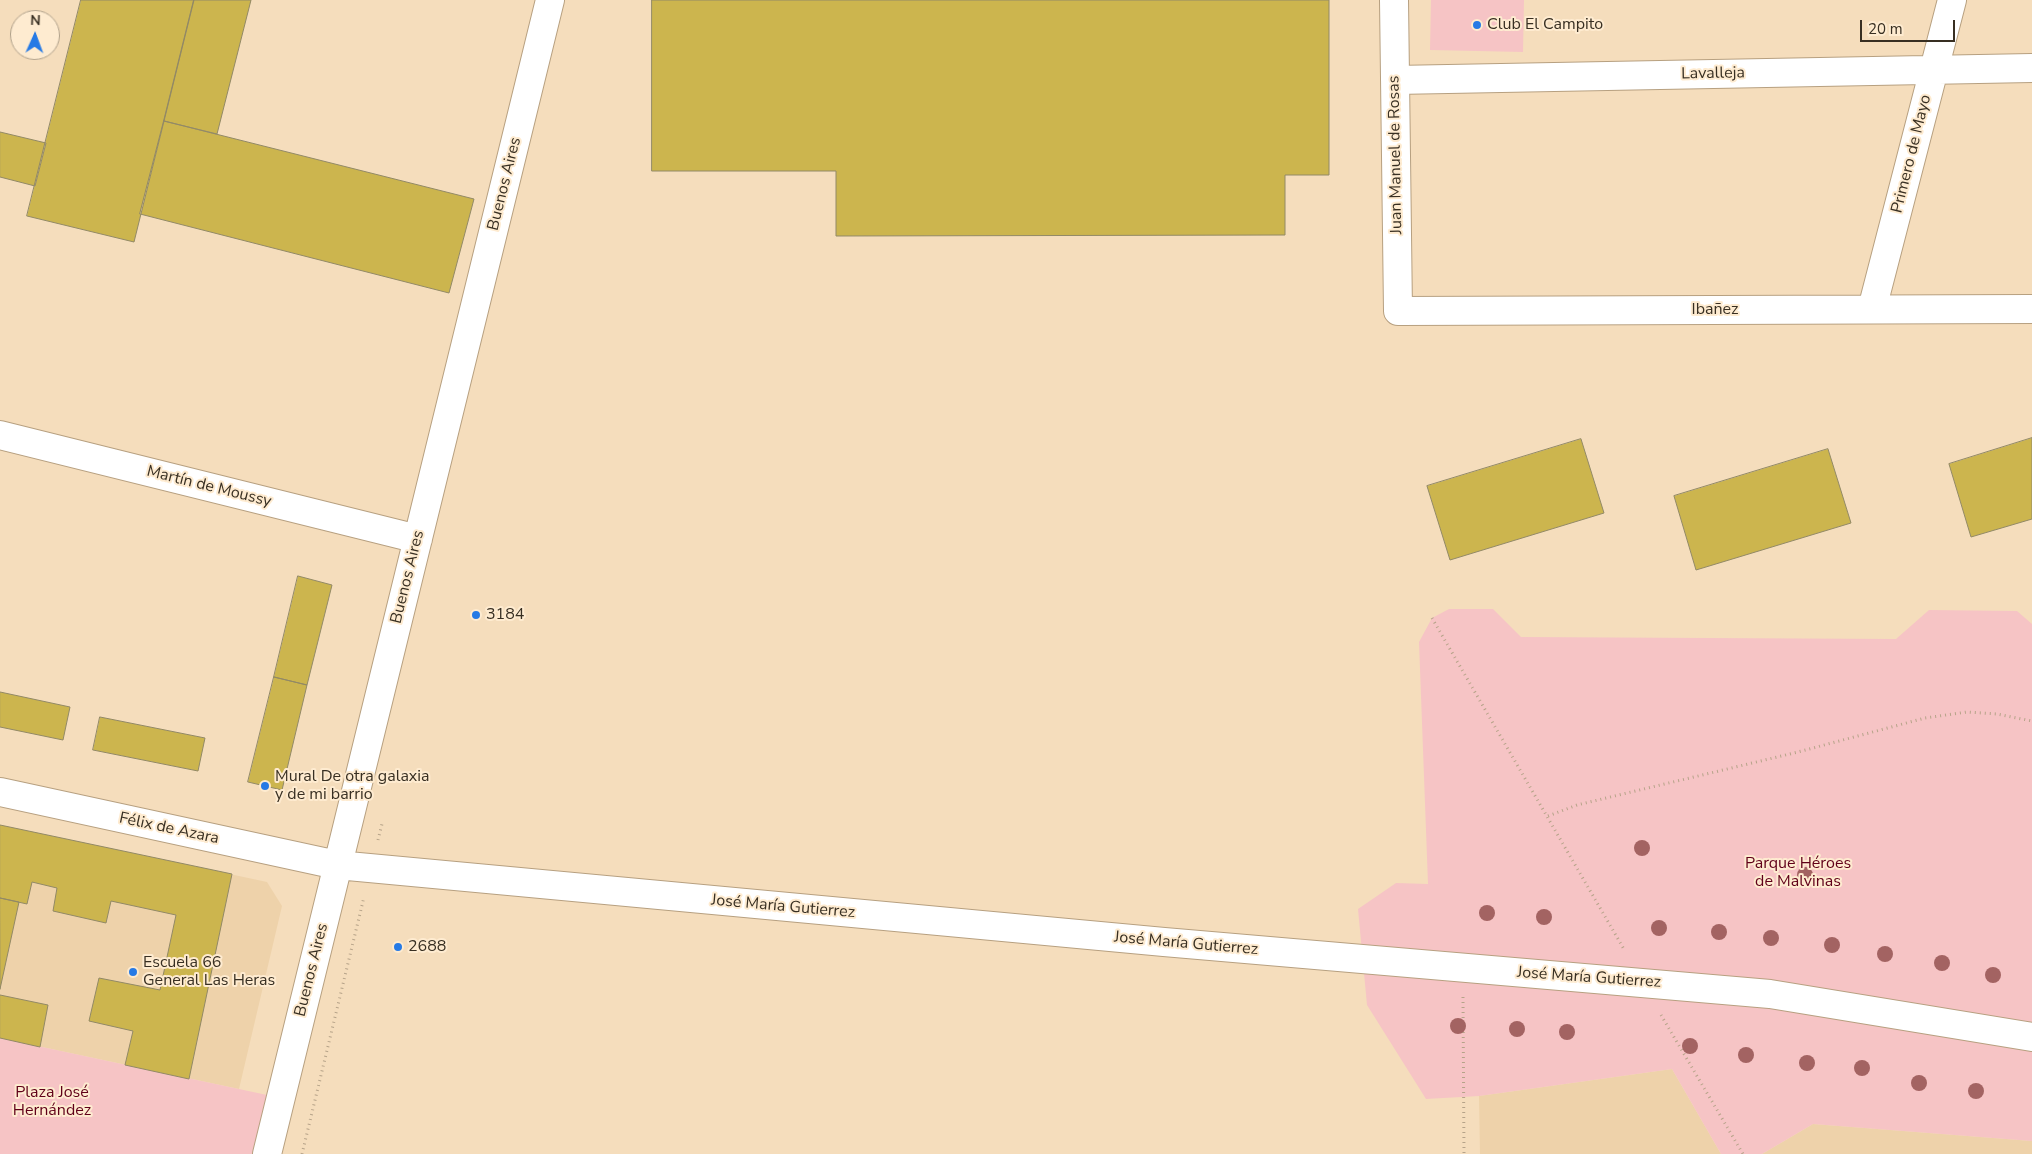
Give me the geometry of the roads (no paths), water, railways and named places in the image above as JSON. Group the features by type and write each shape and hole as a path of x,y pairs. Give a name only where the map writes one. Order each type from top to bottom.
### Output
{"street":[{"name":"Buenos Aires","path":"267,1154 550,0"},
{"name":"Juan Manuel de Rosas","path":"1394,0 1398,310"},
{"name":"Primero de Mayo","path":"1872,309 1952,0"},
{"name":"Lavalleja","path":"1395,80 2032,68"},
{"name":"Ibañez","path":"1398,310 2032,309"},
{"name":"Martín de Moussy","path":"0,435 418,539"},
{"name":"Félix de Azara","path":"0,792 337,865"},
{"name":"José María Gutierrez","path":"337,865 1464,968 1770,994 2032,1037"}],"place":[{"name":"Club El Campito","path":"1477,25"},
{"name":"3184","path":"476,615"},
{"name":"Mural De otra galaxia y de mi barrio","path":"265,786"},
{"name":"2688","path":"398,947"},
{"name":"Escuela 66 General Las Heras","path":"133,972"}],"park label":[{"name":"Parque Héroes de Malvinas","path":"1798,873"},
{"name":"Plaza José Hernández","path":"52,1102"}]}
